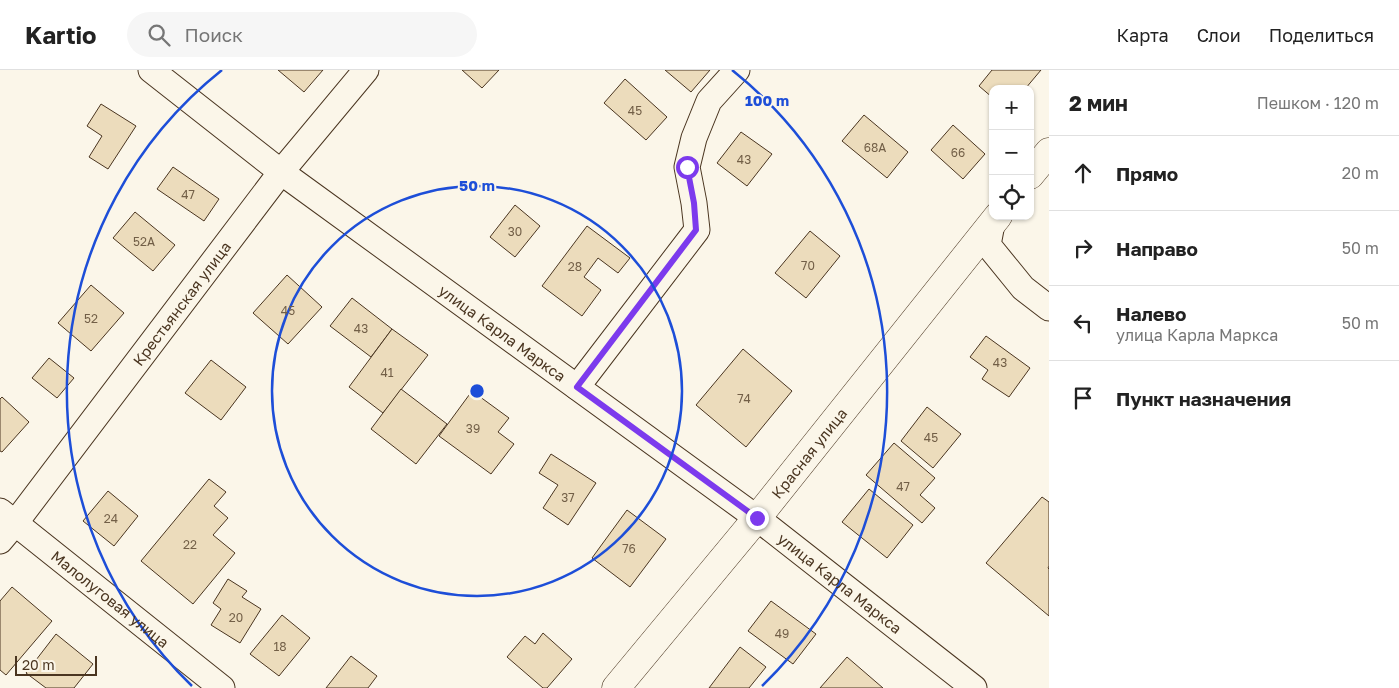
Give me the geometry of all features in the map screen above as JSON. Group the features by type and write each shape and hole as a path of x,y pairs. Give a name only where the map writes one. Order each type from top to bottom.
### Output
{"street":[{"name":"улица Карла Маркса","path":"150,70 281,172 757,518 974,688"},
{"name":"Крестьянская улица","path":"5,524 281,172 366,70"},
{"path":"577,387 696,230 694,203 687,167 694,138 709,101 737,70"},
{"path":"1031,175 1049,152"},
{"path":"995,220 988,245 1023,288 1049,308"},
{"name":"Красная улица","path":"616,688 757,518 995,220"},
{"name":"Малолуговая улица","path":"5,524 222,688"}],"building":[{"path":"278,70 323,70 304,92"},
{"path":"462,70 499,70 482,88"},
{"path":"665,70 710,70 691,92"},
{"path":"992,70 1041,70 1028,85 989,85 989,95 979,86"},
{"path":"625,79 667,117 646,140 604,103"},
{"path":"101,104 136,126 108,169 89,157 102,136 87,126"},
{"path":"864,115 908,152 887,178 842,141"},
{"path":"953,125 985,154 963,179 931,150"},
{"path":"741,132 772,154 747,186 717,163"},
{"path":"173,167 219,199 204,221 157,189"},
{"path":"515,205 540,226 515,257 490,237"},
{"path":"135,212 175,245 153,271 113,238"},
{"path":"587,226 630,258 618,273 598,258 584,277 601,290 582,316 542,286"},
{"path":"810,231 840,256 806,298 775,273"},
{"path":"287,275 322,307 288,344 253,313"},
{"path":"91,285 124,313 91,351 58,323"},
{"path":"352,298 392,329 371,357 330,326"},
{"path":"392,329 428,355 383,413 349,387"},
{"path":"986,336 1030,368 1009,397 982,379 988,370 970,357"},
{"path":"743,349 792,391 746,447 696,405"},
{"path":"49,358 74,378 57,398 32,378"},
{"path":"211,360 246,387 221,420 185,393"},
{"path":"401,389 447,424 416,464 371,429"},
{"path":"472,391 509,418 498,432 514,444 491,474 439,436"},
{"path":"2,397 29,422 2,452 0,451 0,399"},
{"path":"927,407 961,434 933,468 901,441"},
{"path":"894,443 935,478 920,495 935,508 922,523 866,475"},
{"path":"551,454 596,483 568,525 543,508 558,485 539,473"},
{"path":"209,479 226,492 214,506 228,518 213,535 235,553 193,604 141,561"},
{"path":"869,489 913,525 887,558 842,522"},
{"path":"108,491 138,516 114,546 83,521"},
{"path":"1042,497 1049,502 1049,616 986,563"},
{"path":"627,510 666,539 630,587 592,558"},
{"path":"228,579 247,591 242,597 261,609 240,643 211,625 221,609 213,603"},
{"path":"12,587 52,621 6,675 0,670 0,601"},
{"path":"771,601 816,634 793,664 748,631"},
{"path":"282,615 310,638 279,676 250,654"},
{"path":"543,633 572,659 547,688 543,688 507,657 525,636 535,644"},
{"path":"56,634 93,664 74,688 46,688 26,673"},
{"path":"740,647 766,667 749,688 709,688"},
{"path":"351,656 377,676 368,688 326,688"},
{"path":"847,657 883,688 820,688"}],"route":[{"path":"687,167 694,203 696,230 577,387 757,518"}]}
